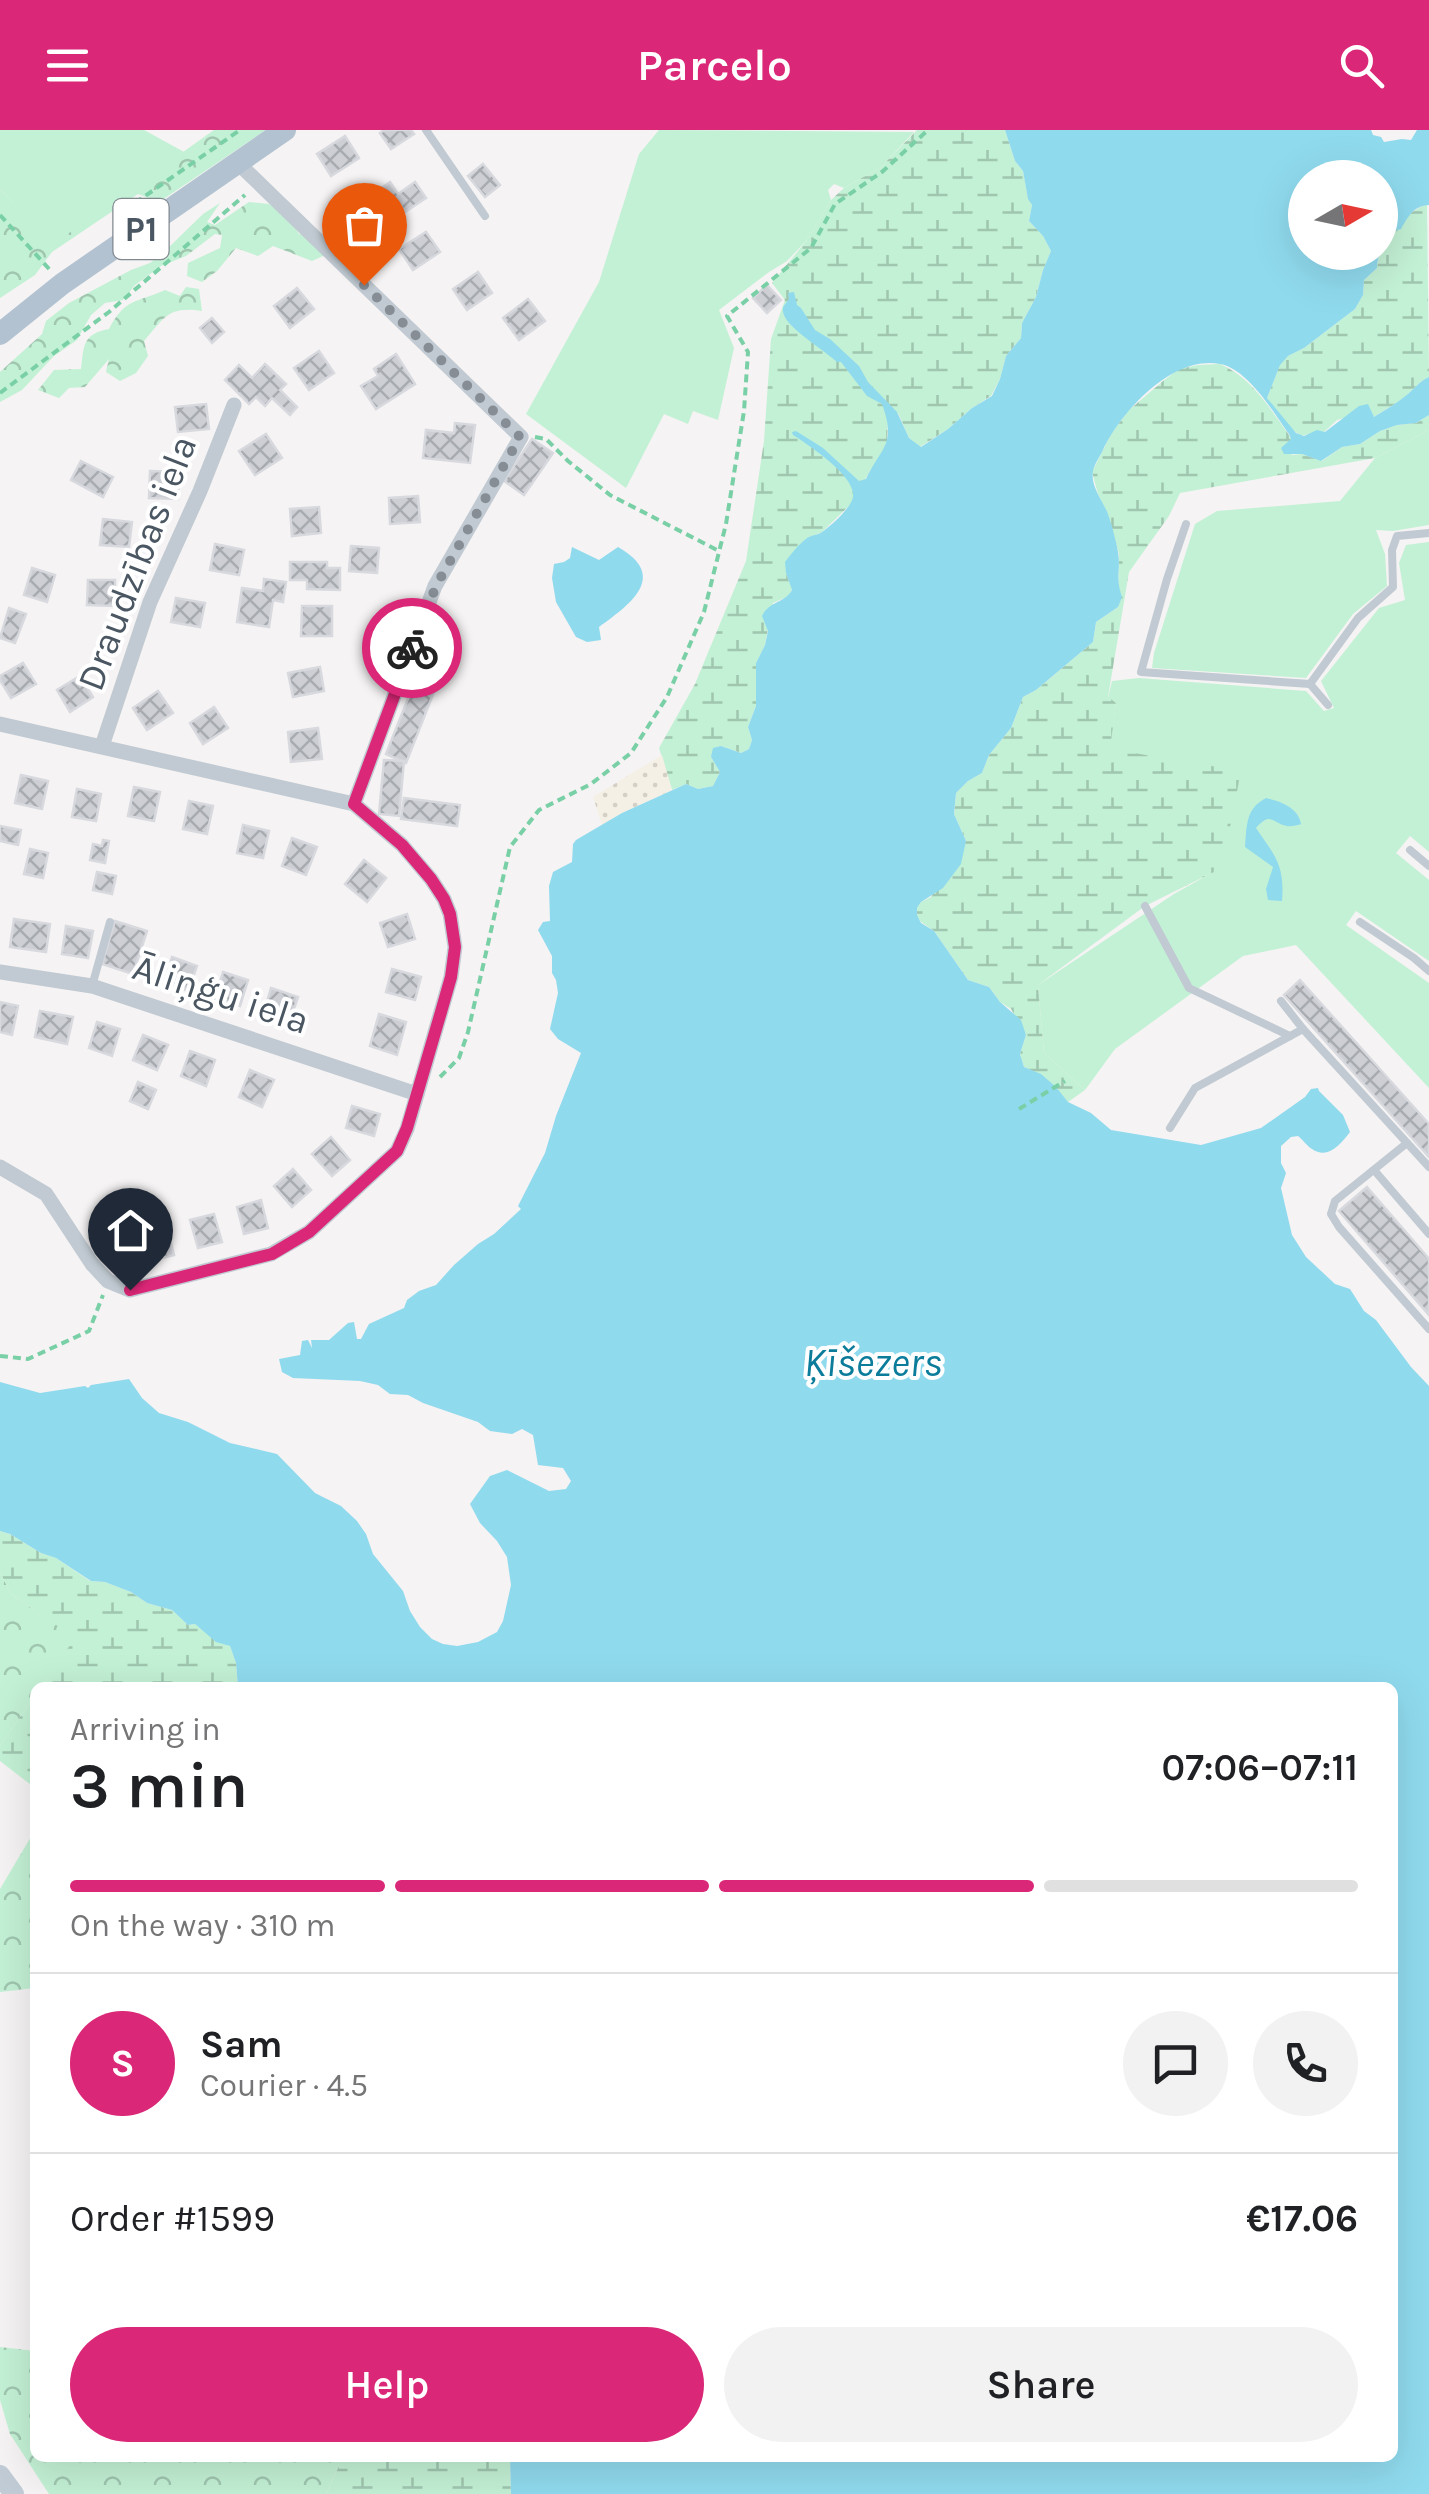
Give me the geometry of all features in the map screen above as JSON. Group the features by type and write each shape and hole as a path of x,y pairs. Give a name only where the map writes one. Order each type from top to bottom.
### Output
{"main road":[{"name":"P1","path":"0,334 62,284 246,170 285,130"},
{"path":"0,2475 14,2494"}],"street":[{"path":"246,170 520,437 436,586 354,804"},
{"name":"Draudzības iela","path":"102,746 150,602 234,405"},
{"name":"Draudzības iela","path":"0,724 354,804 402,845 431,879 450,914 455,947 451,977 397,1151 309,1232 272,1254 130,1290 108,1281"},
{"name":"Āliņģu iela","path":"0,972 92,986 419,1088"},
{"path":"0,1167 46,1194 92,1264 108,1281"}],"lane":[{"path":"426,130 485,216"},
{"path":"1186,524 1141,672 1310,684 1328,705"},
{"path":"1310,684 1358,618 1393,587 1392,550 1397,536 1429,532"},
{"path":"1410,850 1429,866"},
{"path":"1145,906 1189,988 1290,1036"},
{"path":"92,986 110,922"},
{"path":"1360,922 1429,971"},
{"path":"1281,1002 1429,1168"},
{"path":"1170,1128 1195,1088 1304,1029"},
{"path":"1407,1143 1335,1201 1332,1214 1339,1227 1429,1328"},
{"path":"1374,1170 1429,1234"}],"path":[{"path":"135,203 240,130"},
{"path":"419,1088 443,1076 459,1058 510,847 539,810 592,784 631,753 667,697 704,612 726,524 744,411 748,352 727,316 811,248 835,204 882,172 928,130"},
{"path":"0,393 108,312 249,192 246,170"},
{"path":"0,215 62,284"},
{"path":"520,437 546,439 610,495 720,550"},
{"path":"1019,1109 1065,1081"},
{"path":"0,1356 28,1359 88,1331 108,1281"}],"green space":[{"path":"0,130 144,130 186,153 55,244 0,189"},
{"path":"214,130 266,130 159,202 138,194 52,252 35,275 0,298 0,189 55,243"},
{"path":"659,130 914,132 881,167 844,188 834,184 828,190 831,200 807,240 787,261 719,310 734,348 718,420 693,411 688,424 664,414 626,488 526,414 599,282 639,154"},
{"path":"917,130 1005,130 1015,161 1023,171 1032,205 1029,221 1051,251 1036,297 1022,323 1021,338 1006,356 991,396 920,447 909,438 898,413 888,421 887,443 852,503 822,532 806,539 786,561 792,589 789,596 773,603 765,645 756,663 756,706 748,727 752,740 749,749 741,753 721,746 711,757 720,772 713,786 698,789 686,784 672,790 659,748 695,684 746,561 764,441 771,339 785,300 772,283 807,240 831,200 881,167"},
{"path":"249,202 269,204 289,217 299,234 311,233 332,252 312,261 273,246 258,256 236,248 202,282 187,276 188,263 220,248 222,235 215,234 186,256 161,266 135,285 123,300 105,303 91,315 77,340 54,356 22,390 0,402 0,372 42,334 46,321 69,303 150,263 220,203 207,222 215,225"},
{"path":"1427,204 1429,377 1374,417 1370,411 1337,420 1324,432 1297,433 1267,398 1280,364 1355,309 1363,295 1364,280 1375,270 1398,270 1398,226"},
{"path":"186,287 199,289 202,311 182,310 163,320 144,341 148,356 136,373 120,381 106,372 109,359 85,387 69,388 59,398 38,390 54,370 81,369 89,338 109,329 126,306 165,290 180,296"},
{"path":"1220,364 1251,385 1267,404 1291,439 1286,445 1292,455 1322,461 1342,447 1360,444 1380,431 1416,423 1429,415 1429,430 1375,458 1180,493 1169,516 1129,572 1108,697 1116,703 1110,749 1241,771 1222,868 1145,906 1038,985 1044,1053 1085,1090 1068,1102 1044,1078 1024,1067 1020,1054 1026,1035 1011,1009 989,987 968,980 934,931 921,922 917,908 931,897 966,841 954,814 956,793 982,773 989,755 1011,728 1023,697 1093,642 1096,622 1118,607 1119,554 1092,472 1111,434 1128,411 1179,369"},
{"path":"1429,430 1429,525 1376,530 1385,554 1387,586 1353,614 1306,678 1152,668 1195,524 1217,511 1340,501 1375,458"},
{"path":"1429,542 1429,852 1410,836 1396,853 1429,880 1429,961 1356,911 1346,925 1429,983 1429,1088 1296,945 1243,956 1115,1049 1085,1090 1044,1053 1038,985 1174,894 1222,867 1109,750 1116,703 1108,698 1112,681 1139,678 1306,691 1324,711 1334,708 1321,681 1379,608 1405,600 1399,563 1406,545"},
{"path":"0,1531 56,1558 90,1581 105,1582 147,1603 172,1610 188,1625 195,1624 216,1641 230,1646 238,1682 44,1682 75,1638 11,1594 0,1572"},
{"path":"0,1572 11,1594 76,1638 45,1682 30,1682 30,1703 0,1745"},
{"path":"30,1703 30,1784 0,1761 0,1745"},
{"path":"30,1838 30,1989 0,1992 0,1889"},
{"path":"0,2347 30,2350 30,2462 339,2462 339,2466 326,2494 49,2494 10,2434 0,2400"},
{"path":"339,2462 510,2462 511,2494 326,2494"}],"sand":[{"path":"662,755 672,790 602,825 593,797"}],"water":[{"name":"Ķīšezers","path":"1005,130 1371,130 1384,142 1411,140 1417,130 1429,130 1429,205 1415,210 1398,230 1398,160 1288,160 1288,270 1375,270 1364,280 1363,295 1355,309 1280,365 1267,398 1296,433 1304,436 1317,430 1325,432 1359,406 1368,404 1374,417 1429,377 1429,415 1416,423 1380,431 1360,444 1342,447 1321,461 1302,454 1284,454 1281,448 1291,439 1289,434 1259,393 1230,368 1202,364 1184,368 1150,389 1122,419 1093,471 1095,488 1108,514 1117,547 1122,597 1118,607 1096,622 1093,642 1023,697 1011,728 989,755 982,773 956,793 954,814 966,841 961,864 943,888 921,902 917,915 921,923 934,931 968,980 989,987 1021,1020 1026,1035 1020,1054 1024,1067 1041,1074 1068,1102 1091,1113 1111,1130 1201,1145 1261,1128 1311,1089 1318,1088 1343,1115 1350,1132 1338,1146 1323,1153 1298,1136 1291,1137 1281,1146 1281,1163 1286,1173 1281,1188 1292,1235 1306,1257 1335,1284 1350,1289 1364,1311 1376,1320 1429,1386 1429,2494 511,2494 510,2462 1398,2462 1398,1682 238,1682 230,1646 216,1642 195,1624 188,1625 172,1610 147,1603 105,1582 91,1581 56,1558 0,1531 0,1382 40,1393 129,1379 159,1413 230,1443 277,1454 315,1493 341,1506 366,1534 373,1554 403,1591 410,1611 432,1639 457,1646 478,1642 497,1632 511,1585 507,1557 470,1504 490,1476 507,1470 549,1491 566,1489 571,1481 563,1468 538,1465 533,1435 522,1429 512,1434 490,1431 478,1422 408,1395 390,1394 378,1385 293,1378 282,1372 279,1359 300,1355 302,1341 308,1340 312,1348 311,1340 329,1340 348,1323 354,1322 357,1339 361,1339 369,1324 404,1308 407,1300 419,1291 436,1285 521,1209 518,1206 545,1153 581,1053 558,1039 550,1029 558,993 552,956 538,930 543,922 550,921 549,886 553,872 572,862 576,840 622,813 686,784 698,789 713,786 720,772 711,757 713,748 721,746 741,753 749,749 752,740 748,727 756,706 756,663 768,631 762,616 792,590 785,562 804,540 836,521 853,496 847,479 792,432 823,448 859,481 866,479 882,452 888,429 882,404 867,396 841,362 787,320 783,310 788,293 794,292 797,305 815,330 859,366 868,382 897,412 909,438 921,447 992,396 1006,356 1021,338 1022,323 1036,297 1051,251 1029,221 1032,205 1023,171 1015,161"},
{"path":"572,547 599,560 618,547 641,568 640,589 623,609 599,627 601,640 587,642 576,637 556,602 554,564 570,558"},
{"path":"1266,798 1293,810 1301,824 1288,826 1268,819 1256,828 1280,869 1282,901 1268,900 1266,889 1273,867 1245,847 1251,813"}],"building":[{"path":"411,130 414,134 391,149 380,133"},
{"path":"345,136 359,158 331,176 317,154"},
{"path":"483,164 500,185 485,197 468,176"},
{"path":"390,182 398,194 415,182 426,198 405,212 400,205 380,219 366,199"},
{"path":"426,232 440,252 413,270 399,249"},
{"path":"478,272 492,293 467,310 453,289"},
{"path":"767,285 781,300 767,313 753,298"},
{"path":"297,288 314,309 290,328 274,306"},
{"path":"528,299 545,321 519,340 503,318"},
{"path":"212,318 224,332 212,343 200,328"},
{"path":"319,351 334,373 309,390 294,368"},
{"path":"396,354 415,384 376,409 361,386 378,376 374,369"},
{"path":"265,364 286,384 280,390 297,407 290,415 272,398 265,406 256,397 249,404 225,380 239,365 252,378"},
{"path":"206,404 209,429 178,432 175,407"},
{"path":"455,423 475,425 470,463 423,458 426,430 454,433"},
{"path":"266,434 282,458 255,475 239,451"},
{"path":"532,439 553,453 524,495 504,481"},
{"path":"81,461 113,477 103,497 71,480"},
{"path":"150,471 179,472 178,499 149,498"},
{"path":"418,496 420,522 390,524 389,498"},
{"path":"319,507 321,533 292,536 290,509"},
{"path":"103,519 132,522 129,547 100,545"},
{"path":"215,544 244,550 239,575 210,570"},
{"path":"351,546 379,548 377,573 349,571"},
{"path":"290,562 327,562 327,568 340,568 340,590 307,589 307,580 290,580"},
{"path":"32,568 55,575 47,602 24,595"},
{"path":"264,579 286,582 283,602 273,600 269,627 237,622 242,588 263,591"},
{"path":"88,580 115,580 115,606 87,605"},
{"path":"176,598 205,603 200,627 171,622"},
{"path":"302,606 332,606 332,636 301,636"},
{"path":"9,608 26,614 15,643 0,638"},
{"path":"436,628 456,636 406,763 386,754"},
{"path":"23,663 36,684 11,698 0,676"},
{"path":"320,667 324,691 293,697 288,673"},
{"path":"80,676 93,697 70,712 57,690"},
{"path":"158,691 173,713 147,730 133,708"},
{"path":"214,707 228,728 203,744 190,723"},
{"path":"318,728 322,759 291,762 288,732"},
{"path":"384,760 404,761 399,816 379,814"},
{"path":"21,775 48,781 42,809 15,803"},
{"path":"134,787 160,792 154,821 128,816"},
{"path":"77,789 101,794 96,821 72,817"},
{"path":"404,798 460,805 457,826 401,819"},
{"path":"189,801 213,806 207,834 183,829"},
{"path":"243,825 269,831 263,858 237,853"},
{"path":"0,826 21,830 18,845 0,841"},
{"path":"292,838 317,847 306,875 282,866"},
{"path":"103,840 109,841 105,863 90,860 93,844 102,846"},
{"path":"30,849 48,853 43,878 24,874"},
{"path":"364,860 386,878 367,902 345,884"},
{"path":"97,872 116,876 112,894 93,890"},
{"path":"407,914 415,939 388,947 380,923"},
{"path":"14,919 50,924 46,952 10,947"},
{"path":"115,921 147,931 133,974 102,964"},
{"path":"66,926 93,931 88,958 62,954"},
{"path":"172,957 197,966 188,991 163,983"},
{"path":"392,969 421,977 415,1000 386,992"},
{"path":"223,972 248,980 240,1006 215,999"},
{"path":"1300,980 1429,1124 1429,1157 1284,995"},
{"path":"271,988 298,997 289,1024 263,1015"},
{"path":"0,1002 18,1006 12,1035 0,1032"},
{"path":"40,1011 73,1017 67,1044 35,1037"},
{"path":"379,1014 406,1022 397,1055 370,1046"},
{"path":"97,1022 120,1029 112,1056 89,1048"},
{"path":"143,1035 168,1045 157,1070 133,1060"},
{"path":"190,1051 215,1060 206,1086 181,1076"},
{"path":"250,1070 274,1080 262,1107 239,1097"},
{"path":"138,1082 156,1090 148,1109 130,1101"},
{"path":"352,1106 380,1114 374,1136 346,1128"},
{"path":"331,1137 350,1160 332,1176 312,1154"},
{"path":"293,1169 311,1190 292,1207 274,1186"},
{"path":"1367,1187 1429,1259 1429,1315 1339,1211"},
{"path":"261,1200 268,1228 244,1234 237,1207"},
{"path":"214,1214 222,1242 198,1248 190,1220"},
{"path":"167,1226 174,1255 149,1261 142,1232"}],"way so far":[{"path":"364,285 520,437 436,586 412,648"}],"route":[{"path":"130,1290 272,1254 309,1232 397,1151 451,977 455,947 450,914 431,879 402,845 354,804 412,648"}]}
